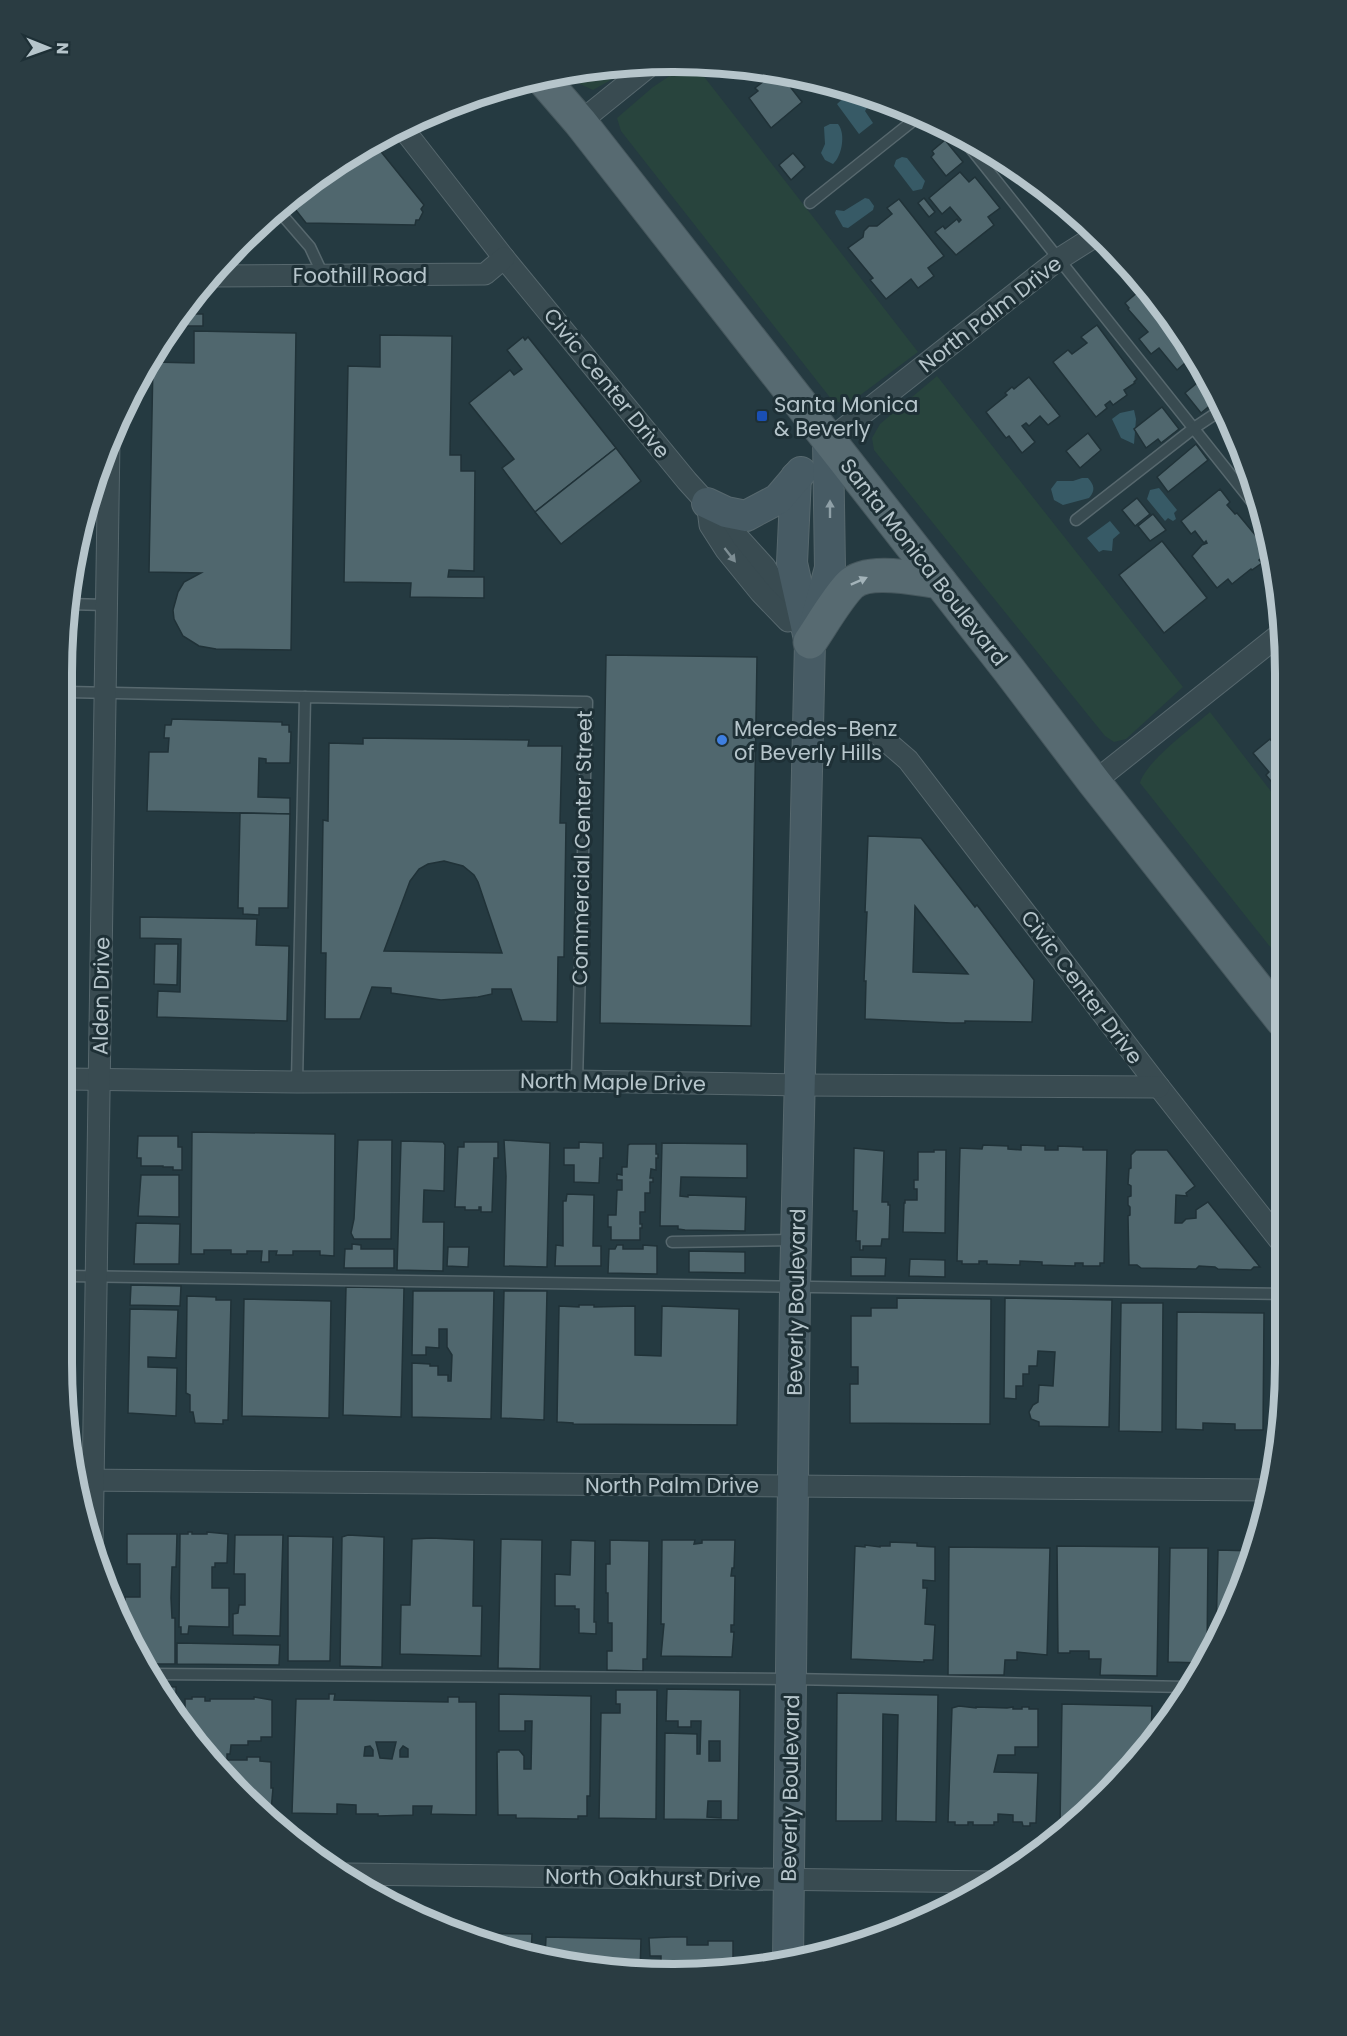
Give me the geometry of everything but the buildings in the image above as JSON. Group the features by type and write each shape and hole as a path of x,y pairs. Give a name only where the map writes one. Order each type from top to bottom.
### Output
{"main road":[{"name":"Santa Monica Boulevard","path":"549,86 580,122 1275,1011"},
{"path":"707,503 726,512 746,516 778,499 828,441"},
{"name":"Beverly Boulevard","path":"788,1953 795,1288 810,642 830,568 828,441"},
{"name":"Beverly Boulevard","path":"796,477 792,563 810,642"},
{"path":"810,642 851,583 885,575 940,582"}],"street":[{"path":"580,122 641,73"},
{"name":"Civic Center Drive","path":"407,134 504,258 707,503"},
{"name":"North Palm Drive","path":"828,441 1059,259 1089,239"},
{"name":"Foothill Road","path":"222,276 485,274 504,258"},
{"name":"Alden Drive","path":"84,1480 97,1277 109,468"},
{"path":"707,503 710,525 726,550 761,593 810,642"},
{"path":"1094,782 1274,639"},
{"name":"Civic Center Drive","path":"879,735 908,760 1275,1234"},
{"name":"North Maple Drive","path":"72,1079 297,1082 578,1081 1159,1087"},
{"name":"North Palm Drive","path":"84,1480 1261,1490"},
{"name":"North Oakhurst Drive","path":"358,1874 976,1882"}],"lane":[{"path":"810,203 912,122"},
{"path":"975,153 1248,497"},
{"path":"283,216 310,247 323,275"},
{"path":"1076,520 1216,413"},
{"path":"76,604 107,605"},
{"path":"72,692 305,697 297,1082"},
{"name":"Commercial Center Street","path":"305,697 587,702 578,1081"},
{"path":"672,1242 796,1240"},
{"path":"72,1276 1275,1294"},
{"path":"160,1674 791,1679 1180,1687"}],"green space":[{"path":"675,72 701,73 918,352 847,405 832,400 621,131 617,118 653,87"},
{"path":"616,75 593,90 577,80"},
{"path":"937,376 1183,687 1126,739 1114,742 1105,736 874,450 872,438 880,424"},
{"path":"1210,712 1275,797 1275,953 1140,783 1151,765"}],"water":[{"path":"845,97 866,104 865,111 873,123 859,134 837,104"},
{"path":"838,124 842,133 839,156 833,164 825,160 821,153 825,144 824,127"},
{"path":"902,157 907,158 925,181 922,189 913,191 894,166 896,160"},
{"path":"865,198 869,199 874,206 873,210 848,228 843,227 835,213 836,210 844,211"},
{"path":"1134,410 1136,419 1134,444 1121,438 1112,419 1120,413"},
{"path":"1088,478 1093,485 1093,492 1089,498 1063,505 1054,500 1051,489 1057,481 1073,481"},
{"path":"1159,488 1177,510 1174,513 1176,519 1173,521 1168,518 1165,521 1147,499 1150,490"},
{"path":"1110,521 1120,533 1113,539 1112,551 1099,552 1087,538"}],"place":[{"name":"Santa Monica & Beverly","path":"762,416"},
{"name":"Mercedes-Benz of Beverly Hills","path":"722,740"}]}
